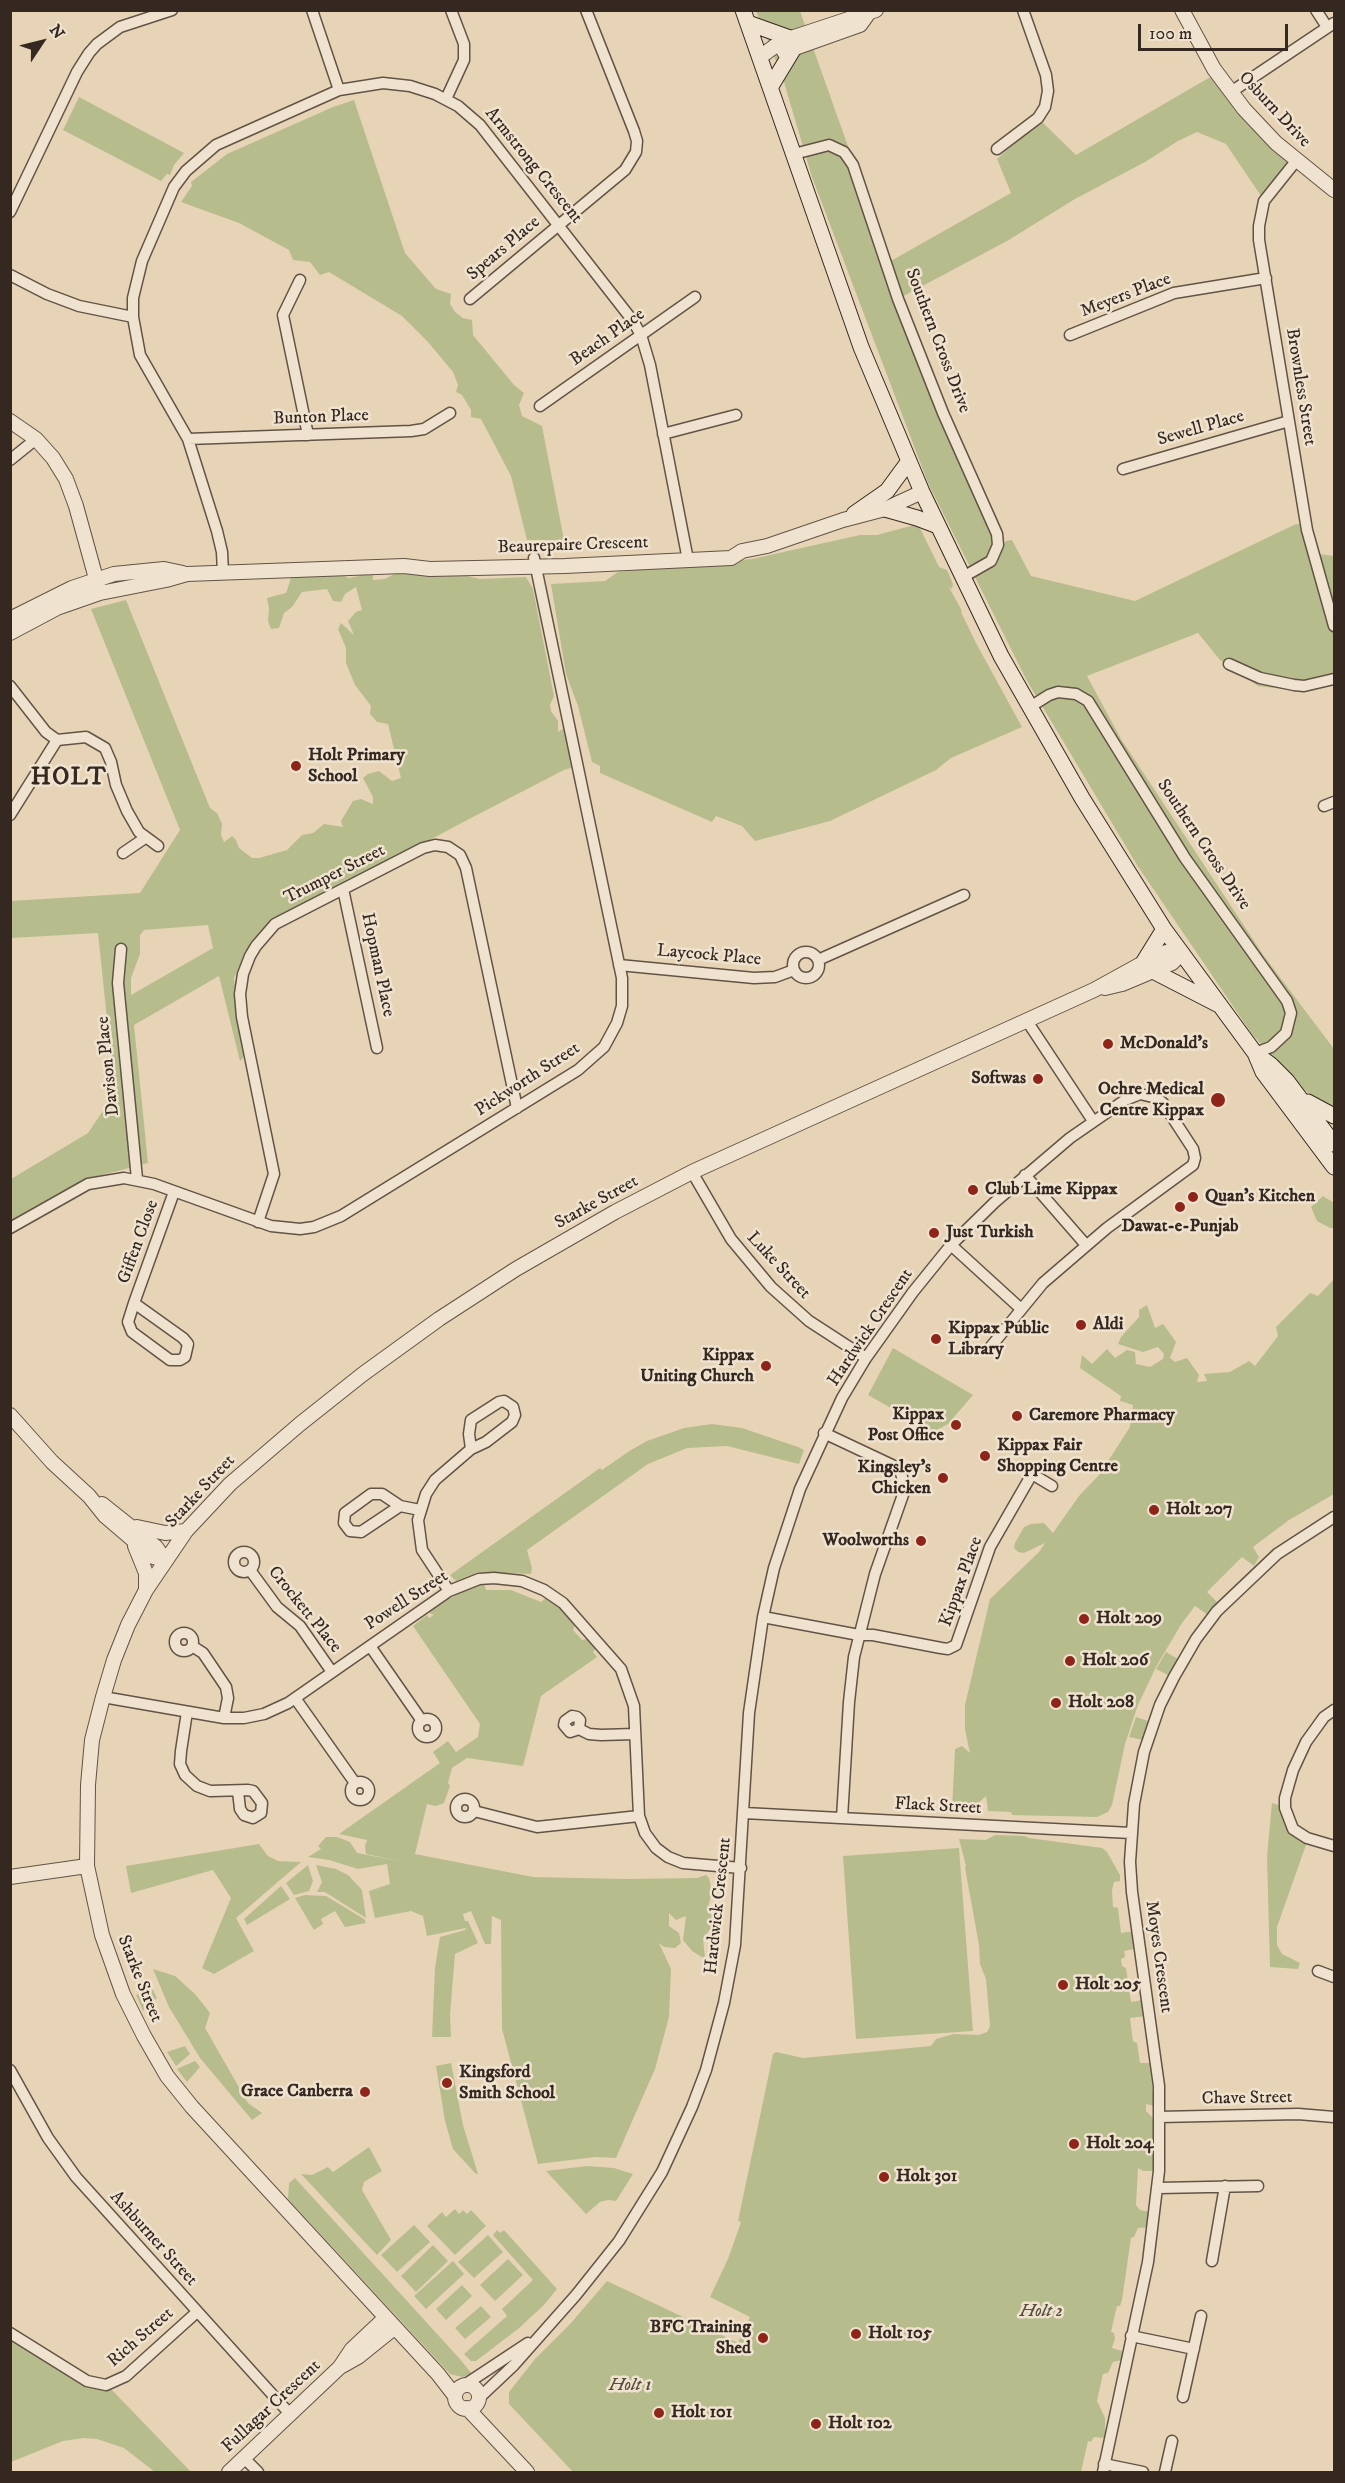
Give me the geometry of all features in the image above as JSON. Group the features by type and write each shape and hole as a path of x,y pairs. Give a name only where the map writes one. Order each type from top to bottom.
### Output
{"main road":[{"path":"746,17 792,43 771,86"},
{"path":"746,17 861,347 922,492 1001,656 1082,798 1164,929 1255,1053 1263,1072 1330,1140"},
{"path":"848,517 887,490 909,461"},
{"path":"885,509 938,526"},
{"path":"1164,929 1148,967 1220,1006"},
{"path":"1255,1053 1271,1065 1300,1097 1330,1140 1335,1167"},
{"path":"1300,1097 1335,1116"}],"street":[{"path":"10,212 89,53 106,36 120,27 172,10"},
{"path":"312,10 339,90"},
{"path":"446,99 464,60 464,44 451,10"},
{"name":"Spears Place","path":"470,299 625,170 636,152 637,141 634,131 586,10"},
{"path":"998,149 1038,118 1045,107 1048,91 1046,75 1023,10"},
{"name":"Osburn Drive","path":"1182,10 1214,69 1258,125 1296,161 1335,190"},
{"path":"1231,92 1331,25 1316,10"},
{"path":"760,57 792,43 860,24 872,12"},
{"name":"Armstrong Crescent","path":"223,573 218,531 188,439 140,355 133,317 134,289 142,261 174,187 186,171 216,144 339,90 368,84 397,84 423,89 446,99 480,125 624,307 641,335 650,365 687,555"},
{"name":"Southern Cross Drive","path":"794,154 829,146 844,152 854,165 887,267 927,371 997,534 998,545 991,561 963,577"},
{"name":"Brownless Street","path":"1296,161 1271,190 1260,212 1259,240 1307,530 1335,626"},
{"path":"10,275 47,294 79,306 133,317"},
{"name":"Meyers Place","path":"1070,336 1174,293 1266,278"},
{"path":"300,280 283,315 308,435"},
{"name":"Beach Place","path":"540,406 694,297"},
{"name":"Bunton Place","path":"188,439 411,431 424,429 450,413"},
{"path":"663,434 736,415"},
{"path":"10,421 36,439 53,458 66,479 76,506 100,593"},
{"name":"Sewell Place","path":"1123,469 1289,422"},
{"path":"10,460 36,439"},
{"name":"Beaurepaire Crescent","path":"848,517 885,509 922,492"},
{"name":"Beaurepaire Crescent","path":"10,620 27,609 96,579 144,569 164,569 186,574 687,555 731,558 742,551 793,538 902,494 922,492"},
{"name":"Pickworth Street","path":"10,1228 88,1184 112,1179 137,1179 271,1226 300,1229 328,1222 589,1063 604,1047 617,1023 622,1006 619,965 535,562"},
{"name":"Beaurepaire Crescent","path":"10,633 57,608 100,593 186,574"},
{"path":"1229,664 1260,678 1294,685 1316,684 1335,679"},
{"path":"10,686 46,732 57,740 86,737 105,748 120,799 135,825 145,837 158,846"},
{"name":"Southern Cross Drive","path":"1030,707 1058,692 1076,694 1088,701 1185,858 1287,1001 1291,1013 1286,1033 1271,1047 1255,1053"},
{"path":"10,815 57,740"},
{"path":"123,853 145,837"},
{"name":"Trumper Street","path":"258,1222 271,1186 273,1168 242,1017 240,994 243,974 256,946 275,924 423,848 435,844 448,847 459,855 465,868 517,1108"},
{"name":"Hopman Place","path":"343,889 378,1048"},
{"name":"Laycock Place","path":"818,960 964,895"},
{"name":"Davison Place","path":"121,949 118,983 137,1179"},
{"name":"Laycock Place","path":"801,953 811,953 818,960 818,969 811,976 801,977 795,970 794,960 801,953"},
{"name":"Starke Street","path":"460,2389 438,2374 389,2323 192,2108 168,2076 144,2036 114,1972 102,1935 87,1866 87,1785 92,1740 114,1660 146,1590 186,1531 232,1481 363,1374 439,1319 516,1269 615,1212 734,1152 1094,990 1122,984 1148,967 1173,963 1182,953"},
{"name":"Laycock Place","path":"619,965 754,978 775,977 795,970"},
{"path":"1028,1021 1093,1121"},
{"name":"Hardwick Crescent","path":"479,2399 514,2365 590,2279 629,2227 662,2172 692,2107 706,2070 724,2003 735,1945 749,1713 763,1617 786,1529 824,1433 866,1358 913,1292 951,1245 1025,1175 1093,1121 1131,1097 1140,1094 1150,1095 1162,1103 1193,1149 1196,1158 1193,1165 1188,1171 1086,1245 1043,1283 1020,1308 988,1350"},
{"name":"Luke Street","path":"692,1172 731,1239 771,1287 809,1321 866,1358"},
{"path":"1025,1175 1086,1245"},
{"name":"Giffen Close","path":"134,1303 183,1338 188,1344 184,1357 170,1360 132,1332 128,1322 134,1303 174,1192"},
{"path":"951,1245 1020,1308"},
{"path":"448,1591 422,1550 418,1530 420,1510 435,1480 471,1449 509,1426 514,1419 513,1407 504,1401 499,1402 475,1417 469,1425 471,1449"},
{"path":"10,1415 52,1462 134,1543 153,1557 165,1560"},
{"path":"824,1433 894,1466 901,1473 904,1483 903,1495 875,1574 859,1635 849,1702 842,1818"},
{"name":"Kippax Place","path":"763,1617 948,1649 956,1645 990,1547 1032,1474 1052,1486"},
{"path":"400,1506 362,1532 350,1531 344,1523 345,1513 371,1494 382,1494 400,1506 420,1510"},
{"path":"88,1496 132,1526 156,1546 165,1560"},
{"name":"Moyes Crescent","path":"1103,2468 1148,2262 1158,2188 1160,2117 1155,2054 1132,1892 1131,1833 1136,1790 1144,1752 1160,1705 1182,1661 1217,1611 1256,1572 1298,1538 1335,1517"},
{"path":"132,1526 165,1533 186,1531"},
{"path":"134,1543 146,1573 146,1590"},
{"name":"Crockett Place","path":"250,1570 277,1607 300,1626 332,1672"},
{"name":"Powell Street","path":"103,1697 224,1718 244,1718 264,1714 295,1698 448,1591 476,1580 506,1578 537,1586 557,1598 621,1669 632,1695 639,1816 645,1833 656,1848 668,1857 697,1865 741,1868"},
{"path":"192,1646 203,1653 226,1687 228,1698 224,1718"},
{"path":"370,1646 422,1721"},
{"path":"295,1698 355,1783"},
{"path":"1335,1710 1324,1717 1306,1742 1289,1782 1285,1808 1290,1824 1300,1834 1335,1846"},
{"path":"188,1712 180,1751 180,1764 185,1775 203,1789 238,1791"},
{"path":"579,1729 600,1735 635,1734"},
{"path":"474,1811 537,1827 639,1816"},
{"name":"Flack Street","path":"744,1813 1131,1833"},
{"path":"10,1877 87,1866"},
{"path":"1318,1971 1335,1977"},
{"name":"Ashburner Street","path":"10,2070 48,2138 76,2177 290,2414"},
{"name":"Chave Street","path":"1160,2117 1298,2114 1335,2117"},
{"path":"1212,2261 1225,2186"},
{"path":"1158,2188 1258,2186"},
{"name":"Rich Street","path":"10,2333 87,2381 106,2385 126,2376 197,2312"},
{"path":"1184,2397 1201,2316"},
{"name":"Fullagar Crescent","path":"229,2472 340,2367 352,2349 389,2323"},
{"path":"1131,2336 1194,2349"},
{"name":"Hardwick Crescent","path":"460,2389 536,2338"},
{"path":"499,2442 475,2388 460,2389 457,2404 466,2408 527,2472"},
{"path":"466,2408 472,2407 479,2399"},
{"path":"1165,2472 1172,2441"},
{"path":"244,2458 258,2472"},
{"path":"1103,2468 1143,2472"}],"green space":[{"path":"756,11 800,11 889,262 1011,193 997,159 1040,120 1076,155 1219,72 1296,161 1263,199 1226,144 1197,132 1075,199 1007,241 898,299 993,523 993,558 1006,541 1012,540 1031,576 1135,601 1296,524 1312,526 1319,554 1334,556 1334,683 1300,691 1258,686 1220,660 1198,633 1087,676 1121,739 1264,956 1334,1049 1334,1108 1297,1086 1252,1034 1137,865 1026,679 928,483 812,177 783,79"},
{"path":"79,97 184,153 174,165 170,175 167,174 161,181 63,130"},
{"path":"354,100 405,253 436,289 451,294 450,304 455,312 463,318 472,320 473,335 514,385 524,393 519,405 522,416 542,426 564,540 527,540 511,476 481,419 471,417 471,410 462,395 456,392 458,385 453,372 402,316 329,272 320,275 310,262 293,260 289,250 239,223 181,202 192,186 191,182 227,154"},
{"path":"918,524 939,567 947,570 953,584 952,589 949,587 976,643 1022,727 951,758 936,770 830,821 755,841 742,826 716,816 712,822 600,773 600,766 592,762 578,706 566,674 551,584 605,581 618,572 752,559 860,535 877,535"},
{"path":"361,571 373,571 373,580 385,579 396,573 434,576 463,575 480,579 526,577 533,589 554,696 550,705 551,711 558,721 558,732 566,727 574,767 469,819 268,926 245,952 234,978 244,1044 243,1058 240,1061 219,976 134,1025 148,1163 83,1180 11,1223 11,1179 88,1133 105,1108 113,1076 98,933 11,938 11,901 140,893 180,830 91,609 126,600 210,808 217,813 222,824 221,835 224,842 232,836 239,848 252,858 259,858 287,850 302,835 313,833 324,824 343,827 341,821 353,801 361,799 373,804 373,797 363,778 368,774 379,771 392,781 401,778 388,724 377,722 370,714 371,706 355,685 346,663 346,648 338,629 341,623 354,635 348,621 356,612 362,610 356,587 345,594 341,602 333,601 327,589 302,592 292,607 284,613 279,628 271,629 268,621 267,598 286,593 291,578 301,573 334,572 349,578 359,576","holes":["208,925 213,948 131,995 131,978 140,954 140,935 144,930"]},
{"path":"1323,1196 1334,1203 1334,1228 1317,1221 1311,1207"},
{"path":"1334,1279 1334,1494 1289,1520 1253,1547 1259,1557 1254,1566 1242,1557 1207,1592 1218,1603 1208,1615 1195,1606 1182,1623 1157,1665 1138,1705 1125,1744 1112,1805 1108,1812 1097,1817 1012,1815 1011,1812 988,1811 986,1796 973,1808 963,1806 952,1809 955,1749 962,1746 970,1753 965,1730 965,1705 990,1599 1039,1552 1045,1543 1024,1553 1014,1548 1015,1543 1024,1527 1031,1524 1044,1523 1053,1533 1079,1496 1099,1475 1130,1427 1133,1405 1120,1401 1121,1396 1080,1368 1082,1355 1092,1364 1107,1349 1115,1358 1127,1350 1135,1352 1136,1364 1150,1367 1163,1359 1164,1354 1158,1347 1143,1352 1118,1344 1121,1337 1139,1317 1139,1310 1147,1305 1155,1328 1163,1324 1176,1342 1170,1358 1175,1362 1187,1358 1199,1375 1197,1382 1207,1381 1204,1374 1230,1372 1249,1361 1255,1366 1278,1336 1276,1327 1310,1293 1318,1296"},
{"path":"893,1348 973,1395 948,1424 933,1432 868,1395"},
{"path":"712,1424 742,1428 798,1447 804,1450 799,1464 727,1446 687,1448 648,1464 527,1550 532,1568 531,1574 478,1572 456,1581 450,1575 600,1468 602,1470 631,1450 647,1441 684,1428"},
{"path":"484,1584 486,1590 511,1590 541,1602 547,1597 560,1605 577,1622 573,1630 582,1640 590,1638 598,1645 593,1652 597,1657 541,1696 523,1766 467,1758 452,1768 448,1783 450,1786 444,1803 436,1806 427,1804 415,1854 533,1877 625,1879 697,1878 706,1875 709,1878 712,1892 708,1907 716,1922 703,1938 705,1959 692,1951 683,1940 686,1916 676,1920 669,1913 669,1926 679,1933 681,1943 675,1948 664,1947 659,1943 671,1969 669,2017 655,2069 616,2158 595,2157 538,2164 502,2029 501,1920 492,1916 491,1944 485,1944 471,1911 463,1914 478,1943 455,1954 450,2015 451,2037 432,2037 435,1968 440,1937 466,1928 427,1936 423,1916 411,1911 375,1918 369,1891 390,1884 387,1864 358,1869 329,1860 308,1857 321,1849 318,1846 326,1837 337,1837 350,1842 357,1853 403,1862 366,1854 367,1840 339,1834 440,1763 433,1752 448,1741 456,1752 478,1737 480,1724 413,1626 427,1615 429,1618 434,1615 429,1613 439,1604 472,1587"},
{"path":"1166,1652 1178,1659 1168,1675 1156,1669"},
{"path":"1136,1717 1148,1721 1143,1740 1129,1737"},
{"path":"1272,1803 1281,1806 1307,1842 1277,1927 1277,1945 1282,1954 1300,1963 1298,1969 1270,1967 1267,1856"},
{"path":"995,1835 1024,1836 1102,1848 1107,1852 1120,1875 1120,1881 1114,1882 1112,1890 1113,1907 1118,1908 1121,1933 1135,1931 1138,1948 1124,1951 1125,1957 1121,1959 1122,1966 1126,1968 1131,2002 1143,2000 1146,2016 1130,2018 1133,2041 1137,2043 1140,2063 1150,2063 1154,2106 1146,2104 1146,2111 1154,2119 1153,2171 1143,2171 1138,2168 1136,2205 1140,2210 1150,2212 1151,2227 1138,2228 1134,2237 1131,2238 1122,2300 1120,2306 1117,2306 1111,2332 1114,2333 1115,2338 1112,2348 1122,2351 1122,2360 1113,2362 1108,2373 1103,2374 1097,2401 1105,2418 1105,2438 1094,2437 1091,2442 1088,2441 1081,2472 573,2472 509,2404 509,2392 535,2359 571,2323 607,2281 738,2343 750,2317 710,2297 728,2259 741,2222 738,2221 773,2054 776,2052 803,2058 931,2046 936,2039 954,2034 979,2035 987,2032 990,2026 986,1979 980,1964 966,1866 959,1839 986,1840"},
{"path":"259,1844 268,1856 278,1861 301,1862 236,1918 254,1951 214,1974 202,1968 231,1898 213,1870 131,1893 126,1866"},
{"path":"959,1848 973,2031 856,2039 843,1856"},
{"path":"308,1865 313,1881 309,1891 294,1895 286,1883"},
{"path":"316,1865 336,1869 348,1875 362,1890 366,1918 325,1892 317,1892 322,1882"},
{"path":"281,1886 290,1899 247,1925 244,1919"},
{"path":"305,1895 326,1896 364,1919 366,1923 345,1927 335,1911 321,1919 323,1924 314,1930 295,1898"},
{"path":"153,1969 175,1976 195,1994 210,2013 205,2028 248,2103 262,2113 252,2120 200,2058 169,2007"},
{"path":"153,1990 157,1998 143,2011 136,1995"},
{"path":"185,2046 190,2054 176,2066 167,2052"},
{"path":"195,2061 200,2067 187,2082 177,2069"},
{"path":"451,2063 463,2125 478,2174 453,2149 445,2121 436,2066"},
{"path":"369,2147 382,2171 364,2182 362,2190 391,2240 377,2255 301,2174 312,2175 328,2167 333,2172"},
{"path":"587,2166 614,2168 633,2174 616,2201 600,2202 586,2214 546,2171"},
{"path":"295,2178 472,2374 462,2377 450,2374 288,2199 289,2183"},
{"path":"455,2209 459,2214 463,2210 467,2214 471,2210 486,2226 455,2255 427,2226 442,2212 446,2217"},
{"path":"414,2225 430,2242 397,2272 381,2255"},
{"path":"497,2230 500,2233 504,2230 557,2289 544,2305 518,2329 476,2361 471,2361 464,2354 507,2316 502,2309 533,2280 493,2235"},
{"path":"488,2235 503,2252 474,2278 458,2262"},
{"path":"433,2245 448,2261 416,2292 401,2276"},
{"path":"508,2259 523,2275 495,2301 480,2285"},
{"path":"453,2261 464,2274 426,2309 414,2296"},
{"path":"462,2285 472,2296 446,2320 436,2309"},
{"path":"481,2306 491,2317 465,2339 455,2328"},
{"path":"10,2337 88,2386 101,2390 112,2390 191,2472 155,2472 124,2448 97,2439 84,2438 63,2441 11,2462"}],"place":[{"name":"Holt Primary School","path":"296,766"},
{"name":"McDonald's","path":"1108,1044"},
{"name":"Softwas","path":"1038,1079"},
{"name":"Ochre Medical Centre Kippax","path":"1218,1100"},
{"name":"Club Lime Kippax","path":"973,1190"},
{"name":"Quan's Kitchen","path":"1193,1197"},
{"name":"Dawat-e-Punjab","path":"1180,1207"},
{"name":"Just Turkish","path":"934,1233"},
{"name":"Aldi","path":"1081,1325"},
{"name":"Kippax Public Library","path":"936,1339"},
{"name":"Kippax Uniting Church","path":"766,1366"},
{"name":"Caremore Pharmacy","path":"1017,1416"},
{"name":"Kippax Post Office","path":"956,1425"},
{"name":"Kippax Fair Shopping Centre","path":"985,1456"},
{"name":"Kingsley's Chicken","path":"943,1478"},
{"name":"Holt 207","path":"1154,1510"},
{"name":"Woolworths","path":"921,1541"},
{"name":"Holt 209","path":"1084,1619"},
{"name":"Holt 206","path":"1070,1661"},
{"name":"Holt 208","path":"1056,1703"},
{"name":"Holt 205","path":"1063,1985"},
{"name":"Kingsford Smith School","path":"447,2083"},
{"name":"Grace Canberra","path":"365,2092"},
{"name":"Holt 204","path":"1074,2144"},
{"name":"Holt 301","path":"884,2177"},
{"name":"Holt 105","path":"856,2334"},
{"name":"BFC Training Shed","path":"763,2338"},
{"name":"Holt 101","path":"659,2413"},
{"name":"Holt 102","path":"816,2424"}],"district":[{"name":"HOLT","path":"69,779"}],"park label":[{"name":"Holt 2","path":"1041,2312"},
{"name":"Holt 1","path":"630,2386"}]}
